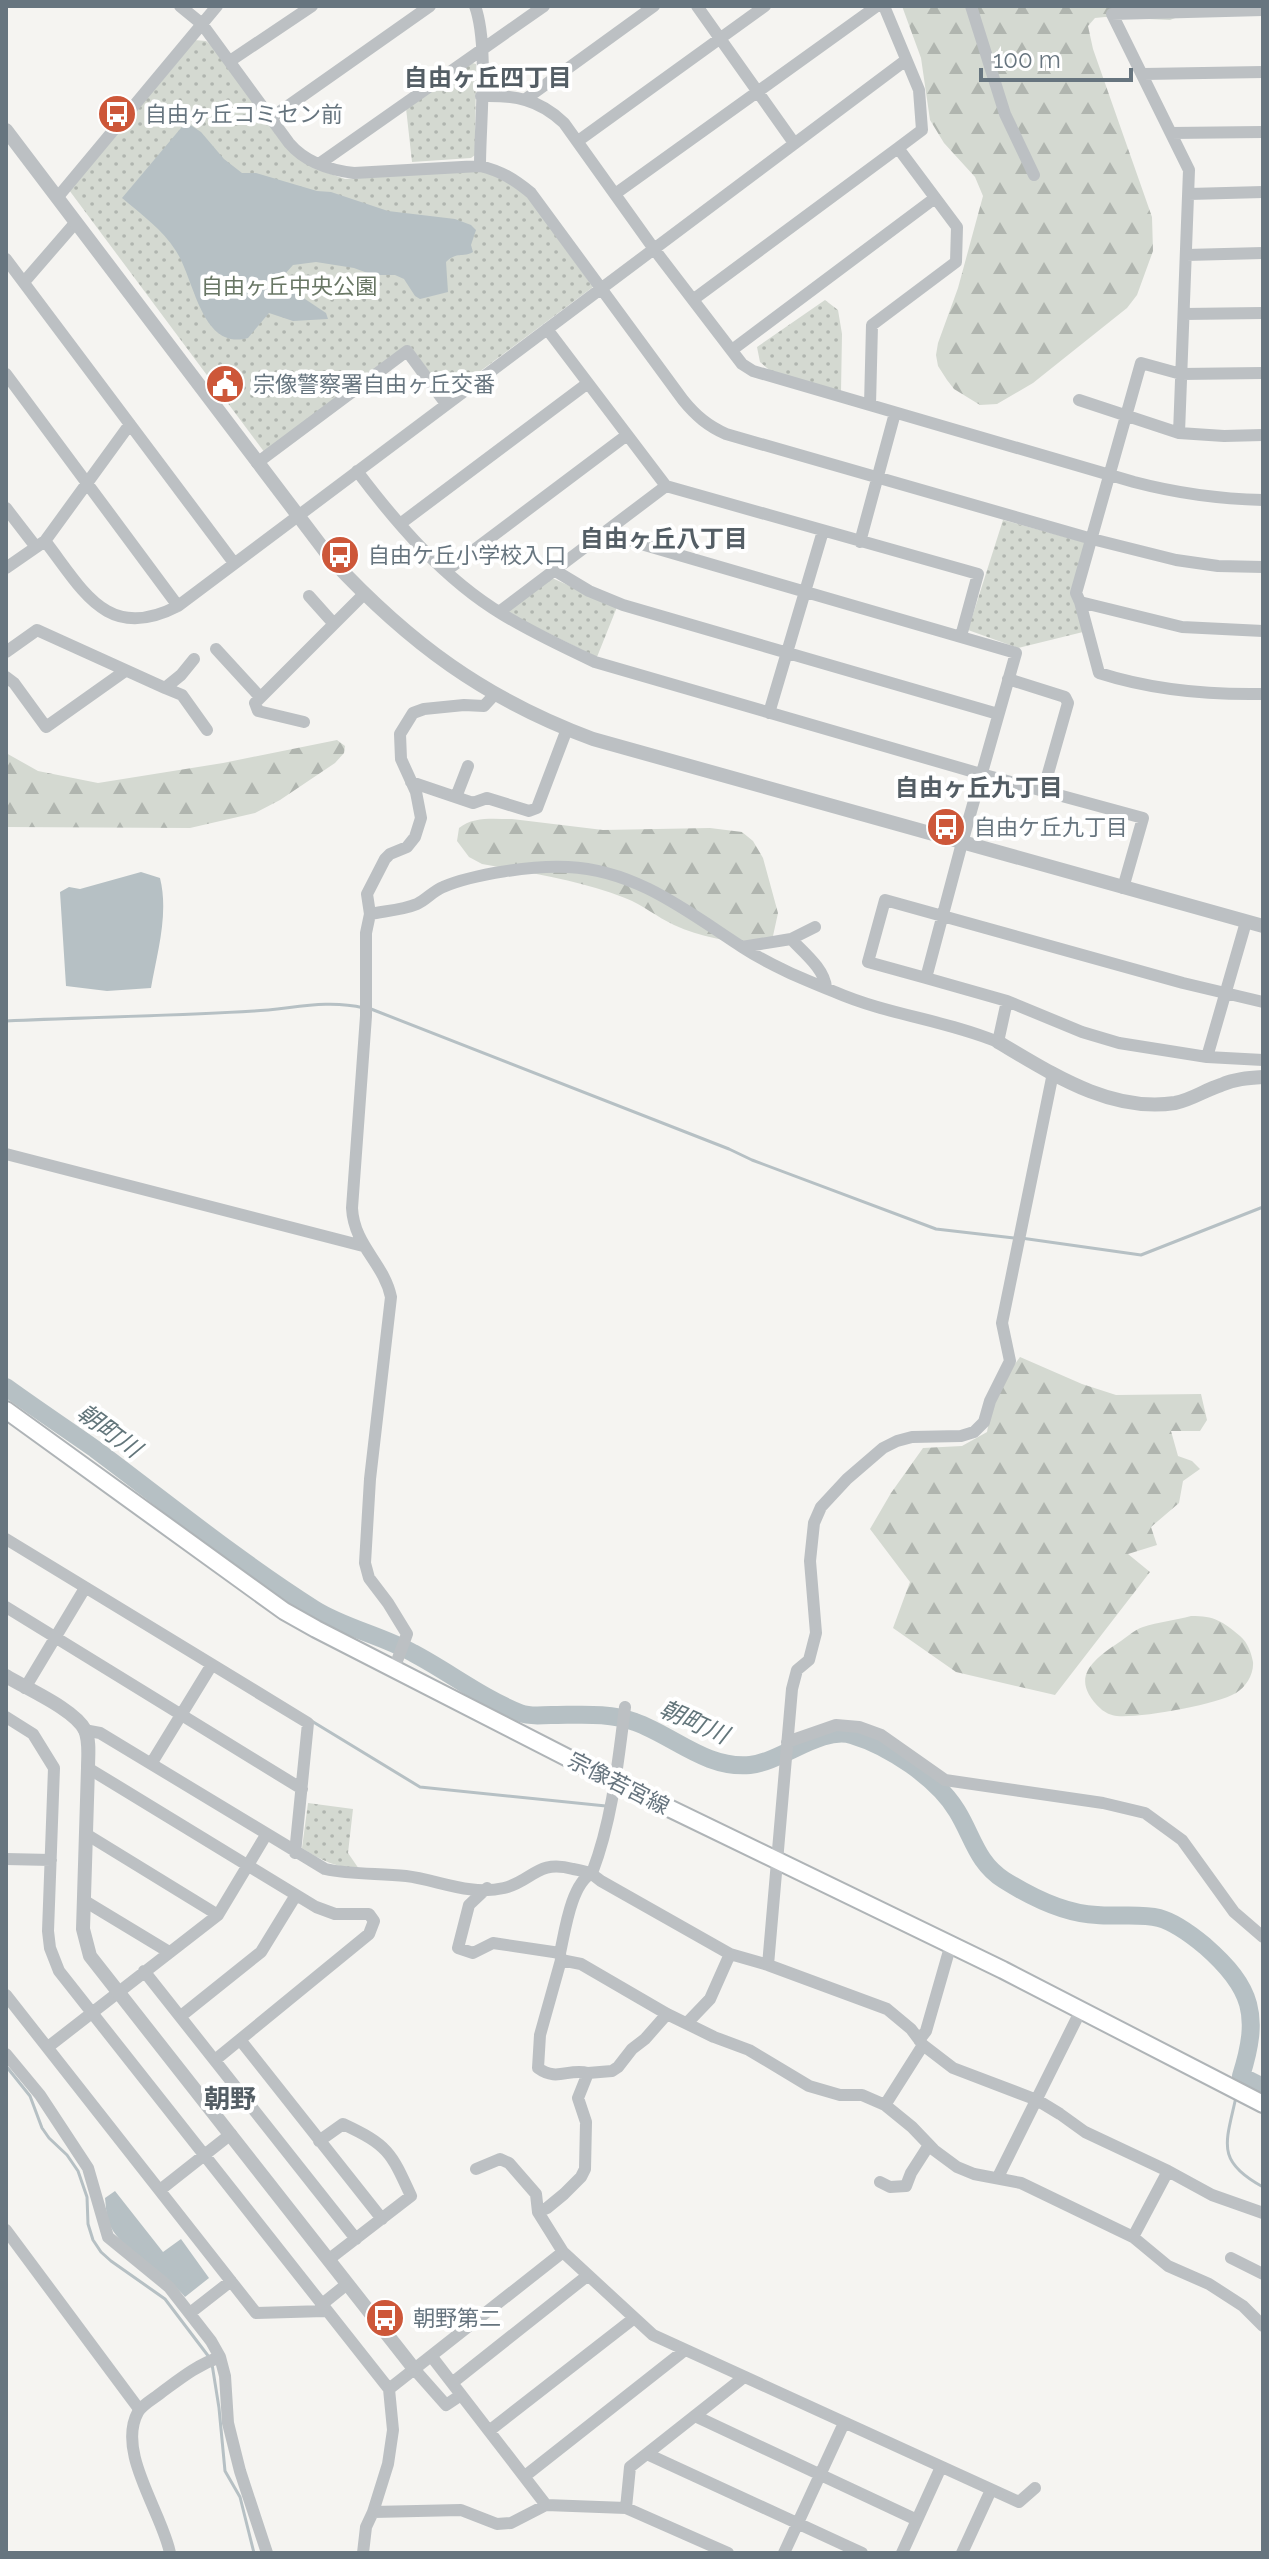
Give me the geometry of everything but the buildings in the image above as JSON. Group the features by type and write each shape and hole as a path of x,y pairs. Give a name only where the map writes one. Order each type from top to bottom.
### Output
{"main road":[{"name":"宗像若宮線","path":"6,1410 284,1611 615,1782 951,1944 1263,2104"}],"street":[{"path":"180,6 202,24 296,151 319,164 354,173 480,166 513,178 531,193 683,400 709,427 1092,539 1176,560 1218,566 1263,567"},
{"path":"57,198 217,6"},
{"path":"230,61 312,6"},
{"path":"271,118 430,6"},
{"path":"475,6 482,50 480,166"},
{"path":"319,164 544,6"},
{"path":"527,98 654,6"},
{"path":"697,6 794,143"},
{"path":"578,141 765,6"},
{"path":"615,194 877,6"},
{"path":"694,299 922,130 919,90 884,6"},
{"path":"971,6 1005,114 1034,175"},
{"path":"1179,433 1189,170 1112,14 1263,10"},
{"path":"6,508 101,609 131,619 150,617 178,606 906,60"},
{"path":"1144,74 1263,72"},
{"path":"481,96 527,98 554,114 578,141 654,249 742,364 753,371 1170,491 1263,500"},
{"path":"6,130 331,559 421,646 458,672 567,729 637,753 1263,926"},
{"path":"1171,133 1263,132"},
{"path":"870,405 872,325 956,262 957,227 898,148"},
{"path":"1189,194 1263,192"},
{"path":"732,350 935,198"},
{"path":"24,282 76,222"},
{"path":"1186,255 1263,253"},
{"path":"6,259 234,563"},
{"path":"1184,314 1263,313"},
{"path":"547,329 666,486 978,574 961,636"},
{"path":"257,463 407,351 446,404"},
{"path":"1263,373 1181,374 1141,363 1076,593 1099,673 1142,684 1196,692 1263,694"},
{"path":"6,374 178,606"},
{"path":"400,524 588,383"},
{"path":"1079,400 1179,433 1263,435"},
{"path":"860,542 895,413"},
{"path":"6,568 40,544 130,424"},
{"path":"446,571 627,435"},
{"path":"357,471 400,524 446,571 499,612 595,662 1143,818 1123,888"},
{"path":"499,612 666,486"},
{"path":"610,529 624,539 1016,653 926,978"},
{"path":"769,713 823,531"},
{"path":"554,570 589,591 623,605 998,714"},
{"path":"304,722 258,711 255,703 364,594"},
{"path":"309,596 334,624"},
{"path":"1080,602 1182,627 1263,631"},
{"path":"6,652 37,630 182,695 207,730"},
{"path":"216,649 260,697"},
{"path":"165,688 194,659"},
{"path":"6,677 14,683 46,727 125,671"},
{"path":"1008,679 1065,697 1068,703 1043,791"},
{"path":"394,1669 407,1634 369,1578 365,1563 370,1479 391,1297 388,1283 363,1246 353,1223 352,1208 366,1016 366,933 370,914 367,894 385,859 407,847 415,837 421,818 401,759 400,734 413,713 464,705 484,706 495,694"},
{"path":"411,782 473,803 487,798 529,811 537,808 567,729"},
{"path":"456,797 468,766"},
{"path":"370,914 417,904 441,888 467,879 536,868 595,869 662,894 772,965 883,1009 971,1031 998,1042 1073,1086 1100,1095 1148,1103 1174,1103 1231,1081 1263,1077"},
{"path":"1263,1002 885,900 868,962 1007,1001 1107,1039 1207,1057 1263,1060"},
{"path":"1207,1057 1246,922"},
{"path":"742,947 791,939 815,927"},
{"path":"791,939 809,956 826,982 826,988"},
{"path":"998,1042 1007,1001"},
{"path":"768,1965 792,1689 797,1670 809,1660 816,1633 810,1561 814,1523 821,1507 883,1448 912,1437 961,1436 974,1432 984,1422 990,1401 1010,1361 1002,1323 1053,1073"},
{"path":"6,1154 363,1246"},
{"path":"6,1539 308,1723 295,1853"},
{"path":"25,1688 85,1588"},
{"path":"6,1607 302,1789"},
{"path":"151,1764 211,1666"},
{"path":"6,1676 67,1712 84,1730 88,1743 83,1929 90,1956 415,2370 446,2405 461,2395"},
{"path":"625,1707 615,1782 598,1858 592,1873 585,1877 574,1896 540,2035 538,2068 547,2075 555,2076 579,2071 612,2071 667,2014"},
{"path":"6,1717 33,1734 54,1768 50,1948 59,1971 389,2389 393,2430 388,2464 366,2527 363,2553"},
{"path":"787,1742 836,1725 859,1727 881,1735 945,1780 1089,1801 1145,1813 1182,1840 1234,1912 1263,1937"},
{"path":"84,1730 100,1733 325,1869 404,1876 461,1889 504,1888 547,1866 564,1866 592,1873 730,1954 887,2009 953,2068 1037,2100 1085,2132 1212,2195 1263,2213"},
{"path":"88,1768 316,1907 335,1914 369,1914 374,1921 369,1934 215,2060"},
{"path":"86,1834 218,1915"},
{"path":"48,2047 218,1915 266,1835"},
{"path":"6,1859 51,1860"},
{"path":"487,1888 469,1905 458,1948 473,1953 493,1943 581,1964 667,2014 749,2050 809,2086 840,2095 862,2095 885,2105 957,2167 974,2174 1021,2183 1133,2237 1168,2266 1209,2284 1243,2306 1263,2326"},
{"path":"181,2016 261,1952 296,1895"},
{"path":"83,1900 169,1952"},
{"path":"885,2105 926,2031 951,1944"},
{"path":"688,2022 710,1999 730,1954"},
{"path":"144,1971 356,2239"},
{"path":"6,1995 256,2313 323,2308 347,2284"},
{"path":"998,2177 1081,2010"},
{"path":"241,2041 382,2219"},
{"path":"6,2054 40,2095 88,2168 108,2237 169,2287 220,2357 231,2435 267,2553"},
{"path":"538,2212 564,2194 585,2169 586,2122 578,2098 588,2073"},
{"path":"319,2141 343,2124 372,2138 384,2147 397,2164 411,2196 328,2260"},
{"path":"160,2190 231,2134"},
{"path":"880,2182 890,2187 906,2186 929,2145"},
{"path":"476,2169 500,2159 509,2163 536,2194 538,2212 563,2252 653,2335 1019,2502 1035,2488"},
{"path":"1133,2237 1168,2171"},
{"path":"6,2230 139,2409"},
{"path":"389,2389 563,2252"},
{"path":"1231,2258 1263,2274"},
{"path":"452,2383 587,2276"},
{"path":"190,2313 231,2281"},
{"path":"489,2431 633,2319"},
{"path":"525,2476 685,2350"},
{"path":"170,2553 132,2447 135,2423 139,2409 198,2365 220,2357"},
{"path":"432,2357 546,2505"},
{"path":"626,2508 630,2467 744,2377"},
{"path":"695,2416 917,2520"},
{"path":"784,2553 844,2423"},
{"path":"647,2454 862,2553"},
{"path":"902,2553 941,2467"},
{"path":"962,2553 991,2490"},
{"path":"373,2512 461,2510 497,2524 511,2523 546,2505 626,2508 728,2553"}],"green space":[{"path":"902,6 1206,6 1170,20 1105,17 1095,18 1088,26 1093,49 1152,217 1153,251 1137,295 1127,308 1033,383 997,404 980,405 954,389 938,366 938,343 958,288 983,196 975,177 944,143 930,120 921,58"},
{"name":"自由ヶ丘中央公園","path":"194,40 206,41 215,49 283,144 322,171 345,179 483,170 504,178 527,196 593,287 447,396 410,346 265,453 69,190"},
{"path":"472,63 476,64 475,155 471,158 412,162 406,108"},
{"path":"825,300 838,310 842,334 841,392 774,374 760,362 757,347"},
{"path":"1003,520 1087,543 1072,594 1083,632 1018,648 968,630"},
{"path":"552,578 617,607 597,657 509,614 509,610"},
{"path":"337,740 345,746 344,753 335,763 255,813 190,828 6,827 6,753 38,771 98,783 223,763"},
{"path":"484,819 512,819 603,830 710,828 742,832 753,841 763,858 778,913 773,936 757,947 694,933 632,901 590,886 482,864 469,857 457,841 459,828 465,824"},
{"path":"1020,1357 1116,1395 1201,1394 1207,1420 1200,1431 1171,1431 1178,1456 1192,1461 1200,1469 1183,1481 1179,1503 1151,1527 1157,1545 1128,1554 1150,1572 1055,1695 956,1672 893,1628 910,1582 870,1529 923,1448 962,1446 987,1432 994,1393"},
{"path":"1191,1616 1218,1620 1245,1642 1253,1667 1243,1687 1226,1698 1160,1713 1117,1716 1101,1709 1086,1689 1085,1680 1092,1664 1140,1628"},
{"path":"308,1803 353,1809 348,1853 359,1869 329,1863 302,1848"}],"shaded area":[{"path":"186,122 201,132 224,159 242,173 256,173 317,191 331,192 388,211 455,219 471,225 476,230 471,245 473,252 446,262 448,292 420,299 404,279 395,275 373,275 354,268 316,262 293,265 285,274 284,285 326,313 328,319 293,321 269,313 248,338 232,339 220,334 202,310 176,251 151,223 122,198"},
{"path":"141,872 160,878 162,892 161,933 151,988 107,991 66,986 60,892 69,887 80,889"},
{"path":"115,2191 163,2252 181,2239 209,2278 185,2297 122,2242 108,2220 105,2198"}],"waterway":[{"path":"6,1021 223,1013 323,1004 364,1008"},
{"path":"371,1009 752,1160 936,1229 1014,1238"},
{"path":"1021,1238 1141,1255 1263,1207"},
{"name":"朝町川","path":"6,1387 314,1609 401,1647 520,1713 625,1719 705,1757 734,1765 762,1762 827,1735 840,1734 866,1740 896,1755 925,1775 948,1799 981,1858 1004,1880 1037,1898 1073,1912 1159,1918 1177,1926 1205,1946 1234,1976 1248,2004 1250,2036 1241,2076 1263,2087"},
{"path":"310,1720 420,1787 606,1806"},
{"path":"6,2066 30,2096 42,2128 78,2171 87,2197 88,2224 101,2252 165,2299 209,2357"},
{"path":"1239,2085 1241,2076"},
{"path":"1236,2097 1227,2139 1228,2150 1237,2168 1263,2187"},
{"path":"212,2364 225,2471 240,2497 254,2553"}],"place":[{"name":"自由ヶ丘コミセン前","path":"117,114"},
{"name":"宗像警察署自由ヶ丘交番","path":"225,384"},
{"name":"自由ケ丘小学校入口","path":"340,555"},
{"name":"自由ケ丘九丁目","path":"946,827"},
{"name":"朝野第二","path":"385,2318"}],"district":[{"name":"自由ヶ丘四丁目","path":"488,78"},
{"name":"自由ヶ丘八丁目","path":"664,539"},
{"name":"自由ヶ丘九丁目","path":"979,788"},
{"name":"朝野","path":"230,2099"}]}
